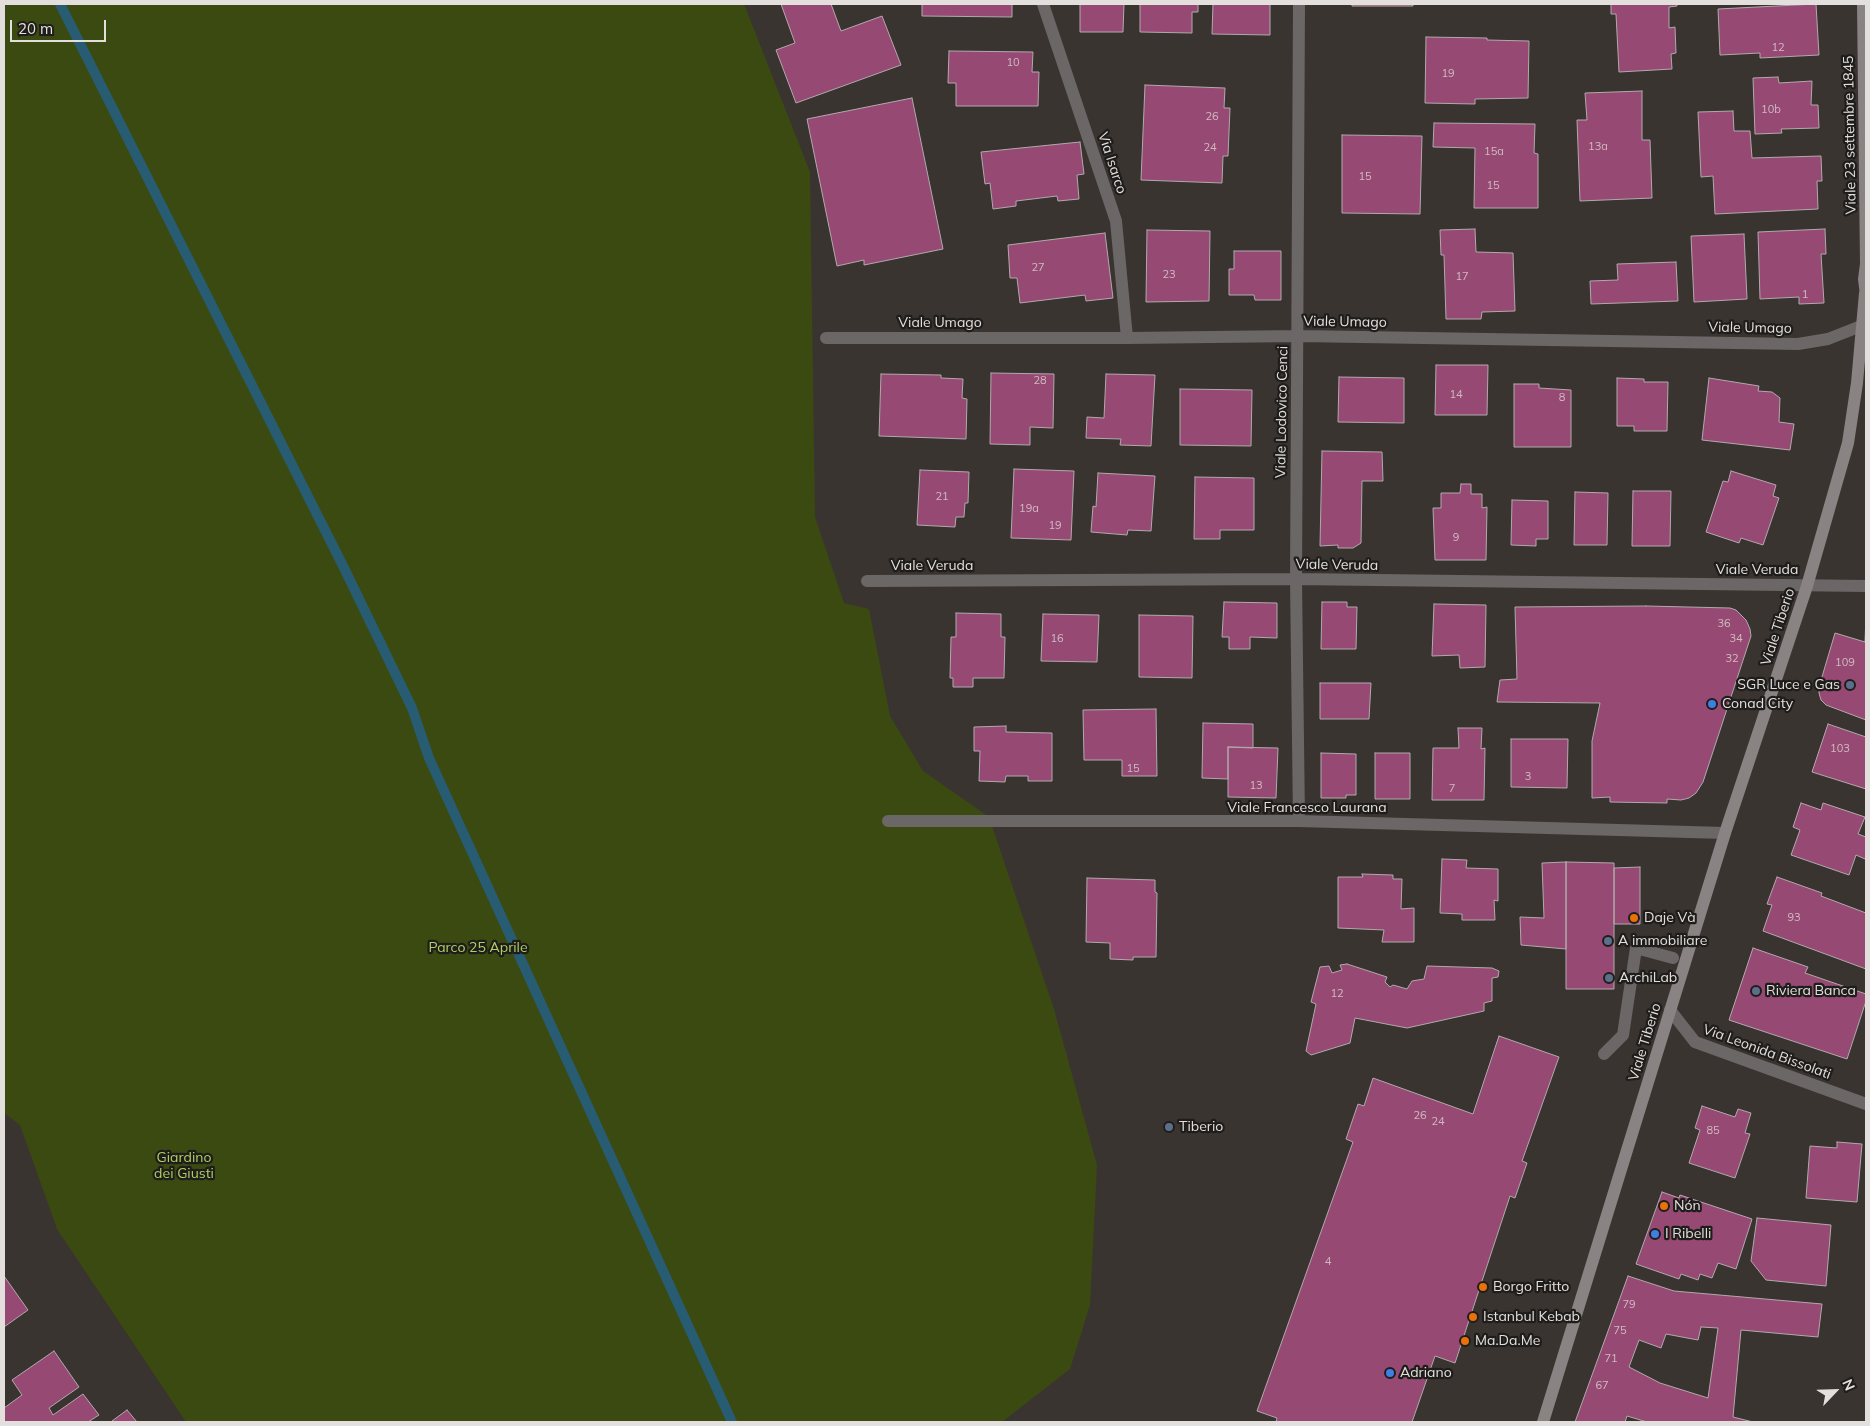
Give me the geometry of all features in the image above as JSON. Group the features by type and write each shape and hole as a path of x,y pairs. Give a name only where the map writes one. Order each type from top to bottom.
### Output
{"street":[{"name":"Via Isarco","path":"1043,4 1116,221 1127,338"},
{"name":"Viale Lodovico Cenci","path":"1299,4 1299,336 1296,579 1299,821"},
{"name":"Viale 23 settembre 1845","path":"1862,378 1862,326 1866,294 1864,279 1866,265 1863,4"},
{"name":"Viale Umago","path":"826,338 1299,336 1798,344 1828,339 1862,326"},
{"name":"Viale Tiberio","path":"1543,1422 1725,833 1807,586 1848,443 1862,378"},
{"name":"Viale Veruda","path":"867,581 1296,579 1866,586"},
{"name":"Viale Francesco Laurana","path":"888,821 1299,821 1725,833"},
{"name":"Viale Tiberio","path":"1604,1054 1623,1035 1636,948 1673,958"},
{"name":"Via Leonida Bissolati","path":"1670,1010 1694,1042 1866,1104"}],"green space":[{"name":"Parco 25 Aprile","path":"4,4 744,4 810,172 815,517 844,603 869,609 890,716 923,771 989,817 1054,1009 1097,1165 1090,1305 1070,1369 1002,1422 186,1422 57,1229 20,1125 4,1113"}],"building":[{"path":"781,4 831,4 841,31 882,16 901,65 796,103 776,50 795,43"},
{"path":"922,4 1012,4 1012,17 922,16"},
{"path":"1080,4 1124,4 1123,32 1080,32"},
{"path":"1140,4 1198,4 1198,12 1192,12 1192,33 1140,32"},
{"path":"1213,4 1270,4 1270,35 1212,34"},
{"path":"1352,4 1413,4 1413,6 1352,6"},
{"path":"1611,4 1677,4 1677,6 1669,7 1669,28 1675,27 1676,53 1671,54 1672,69 1619,72 1616,14 1611,14"},
{"path":"1816,4 1819,55 1760,58 1760,53 1720,55 1718,9"},
{"path":"1426,37 1529,41 1528,98 1475,99 1475,104 1425,103"},
{"path":"949,51 1033,52 1032,72 1039,72 1038,106 956,106 956,83 948,83"},
{"path":"1778,77 1779,83 1812,81 1811,105 1818,105 1819,128 1781,129 1782,133 1755,134 1753,78"},
{"path":"1145,85 1225,88 1224,108 1230,108 1228,156 1223,156 1222,183 1141,180"},
{"path":"1642,91 1642,140 1650,140 1652,198 1580,201 1577,120 1587,120 1585,93"},
{"path":"912,98 943,249 864,265 864,260 837,266 807,119"},
{"path":"1733,111 1734,131 1750,131 1752,158 1821,156 1822,181 1817,181 1818,209 1715,214 1713,176 1701,177 1698,112"},
{"path":"1434,123 1535,124 1534,153 1538,154 1538,208 1474,208 1475,148 1433,147"},
{"path":"1342,135 1422,136 1420,214 1342,213"},
{"path":"1080,142 1084,174 1077,175 1079,199 1058,201 1057,196 1016,201 1016,206 993,209 990,183 985,184 981,152"},
{"path":"1475,229 1476,252 1513,253 1515,311 1482,312 1481,319 1446,319 1444,255 1441,255 1440,230"},
{"path":"1825,229 1826,254 1821,254 1824,303 1799,304 1799,297 1760,299 1758,232"},
{"path":"1147,230 1210,231 1209,301 1146,302"},
{"path":"1105,233 1113,298 1086,301 1085,295 1020,303 1017,278 1010,278 1008,245"},
{"path":"1744,234 1747,299 1694,302 1691,236"},
{"path":"1234,251 1281,251 1281,300 1255,300 1254,295 1229,295 1229,269 1234,269"},
{"path":"1676,262 1678,301 1591,304 1590,281 1618,280 1617,264"},
{"path":"1436,365 1488,365 1487,415 1435,415"},
{"path":"991,373 1054,374 1053,428 1030,427 1030,445 990,444"},
{"path":"881,374 941,375 941,378 963,379 962,398 967,399 966,439 879,436"},
{"path":"1106,374 1155,375 1151,446 1120,445 1121,439 1086,438 1087,417 1104,418"},
{"path":"1339,377 1404,378 1404,423 1338,422"},
{"path":"1617,378 1644,379 1644,382 1668,382 1667,431 1634,431 1634,426 1617,426"},
{"path":"1709,378 1759,386 1758,391 1772,392 1780,398 1779,422 1794,424 1790,450 1702,440"},
{"path":"1514,384 1539,384 1539,388 1571,390 1571,447 1514,447"},
{"path":"1180,389 1252,390 1251,446 1180,445"},
{"path":"1322,451 1382,452 1383,481 1362,481 1361,543 1353,548 1338,548 1338,545 1320,546"},
{"path":"1014,469 1074,471 1071,540 1011,538"},
{"path":"920,470 969,472 968,503 965,503 964,517 956,517 955,527 917,525"},
{"path":"1731,471 1776,485 1773,496 1779,498 1763,545 1741,538 1739,543 1706,532 1723,481 1728,482"},
{"path":"1098,473 1155,476 1151,531 1128,530 1127,535 1091,532 1093,506 1096,507"},
{"path":"1195,477 1254,478 1254,530 1220,530 1220,539 1194,539"},
{"path":"1461,484 1471,484 1471,494 1482,494 1482,508 1487,507 1486,560 1435,560 1433,508 1441,508 1441,493 1460,493"},
{"path":"1633,491 1671,491 1670,546 1632,546"},
{"path":"1575,492 1608,493 1607,545 1574,545"},
{"path":"1512,500 1548,501 1548,539 1536,539 1536,546 1511,545"},
{"path":"1224,602 1277,603 1277,638 1250,637 1250,649 1229,649 1229,637 1222,637"},
{"path":"1322,602 1347,602 1347,607 1357,607 1356,649 1321,649"},
{"path":"1434,604 1486,605 1485,667 1460,668 1459,655 1432,656"},
{"path":"1646,606 1730,608 1736,610 1746,620 1751,636 1703,782 1696,793 1689,798 1681,800 1667,799 1667,803 1610,802 1610,797 1592,798 1592,741 1600,703 1497,702 1500,680 1517,679 1515,607"},
{"path":"956,613 1001,614 1001,637 1005,637 1004,678 973,678 973,687 953,687 953,678 950,678 951,637 956,637"},
{"path":"1043,614 1099,615 1097,662 1041,661"},
{"path":"1139,615 1193,616 1192,678 1139,677"},
{"path":"1866,616 1866,720 1826,705 1821,700 1819,687 1835,633 1865,642"},
{"path":"1320,683 1371,683 1369,719 1320,719"},
{"path":"1156,709 1157,776 1122,776 1122,760 1084,760 1083,710"},
{"path":"1203,723 1253,724 1253,748 1228,747 1228,779 1202,778"},
{"path":"1828,724 1866,737 1866,789 1812,772"},
{"path":"1006,726 1006,732 1052,733 1052,781 1028,781 1028,776 1006,776 1005,782 979,781 980,751 974,751 974,727"},
{"path":"1458,728 1482,728 1481,749 1485,748 1484,800 1432,800 1433,748 1459,748"},
{"path":"1511,739 1568,739 1567,788 1511,787"},
{"path":"1228,747 1278,748 1276,798 1228,797"},
{"path":"1321,753 1356,754 1356,795 1346,795 1346,798 1321,798"},
{"path":"1375,753 1410,753 1410,799 1375,799"},
{"path":"1801,803 1821,810 1823,803 1865,817 1858,834 1866,837 1866,856 1865,859 1856,855 1849,875 1791,855 1800,830 1793,827"},
{"path":"1442,859 1467,860 1466,868 1498,869 1498,901 1494,900 1495,920 1462,920 1462,914 1440,913"},
{"path":"1566,862 1566,949 1521,945 1520,917 1544,918 1542,863"},
{"path":"1566,862 1614,863 1614,989 1566,989"},
{"path":"1640,867 1640,924 1614,924 1614,868"},
{"path":"1362,874 1393,875 1393,879 1402,879 1401,909 1414,908 1414,942 1382,942 1384,930 1338,928 1338,877 1363,877"},
{"path":"1777,877 1822,893 1821,896 1866,913 1866,969 1763,931 1772,905 1767,904"},
{"path":"1087,878 1155,880 1155,892 1157,893 1156,957 1133,957 1133,960 1110,959 1110,943 1086,942"},
{"path":"1753,948 1808,967 1805,973 1866,994 1866,1001 1847,1059 1729,1020"},
{"path":"1347,964 1387,977 1385,982 1390,987 1393,985 1407,989 1412,981 1424,979 1427,966 1492,968 1499,971 1498,977 1492,978 1492,1001 1484,1003 1484,1011 1407,1028 1355,1018 1350,1043 1311,1055 1306,1051 1316,1004 1311,1002 1320,967 1329,966 1332,973 1342,970 1340,965"},
{"path":"1499,1036 1559,1057 1522,1161 1527,1163 1515,1198 1510,1196 1455,1363 1435,1356 1412,1422 1276,1422 1277,1418 1257,1411 1353,1142 1346,1139 1358,1104 1364,1106 1373,1078 1473,1114"},
{"path":"1702,1106 1735,1117 1738,1109 1751,1113 1745,1133 1750,1134 1735,1178 1689,1163 1700,1130 1695,1128"},
{"path":"1837,1142 1862,1144 1857,1202 1806,1198 1810,1146 1837,1148"},
{"path":"1662,1192 1679,1198 1680,1195 1752,1219 1736,1269 1718,1263 1712,1278 1700,1274 1698,1280 1681,1274 1679,1279 1636,1264"},
{"path":"1757,1218 1831,1225 1826,1286 1766,1280 1751,1261"},
{"path":"4,1276 28,1310 4,1327"},
{"path":"1628,1276 1674,1291 1822,1304 1818,1337 1741,1330 1733,1417 1753,1422 1647,1422 1627,1416 1625,1422 1575,1422","holes":["1701,1327 1718,1328 1708,1398 1660,1383 1629,1367 1639,1340 1661,1348 1666,1334 1698,1340"]},
{"path":"54,1351 79,1387 49,1408 53,1415 83,1394 99,1415 88,1422 4,1422 4,1408 22,1395 12,1380"},
{"path":"127,1410 137,1422 112,1421"}],"waterway":[{"path":"60,4 344,568 412,708 429,758 732,1422"}],"place":[{"name":"SGR Luce e Gas","path":"1850,685"},
{"name":"Conad City","path":"1712,704"},
{"name":"Daje Và","path":"1634,918"},
{"name":"A immobiliare","path":"1608,941"},
{"name":"ArchiLab","path":"1609,978"},
{"name":"Riviera Banca","path":"1756,991"},
{"name":"Tiberio","path":"1169,1127"},
{"name":"Nón","path":"1664,1206"},
{"name":"I Ribelli","path":"1655,1234"},
{"name":"Borgo Fritto","path":"1483,1287"},
{"name":"Istanbul Kebab","path":"1473,1317"},
{"name":"Ma.Da.Me","path":"1465,1341"},
{"name":"Adriano","path":"1390,1373"}],"park label":[{"name":"Giardino dei Giusti","path":"184,1166"}]}
